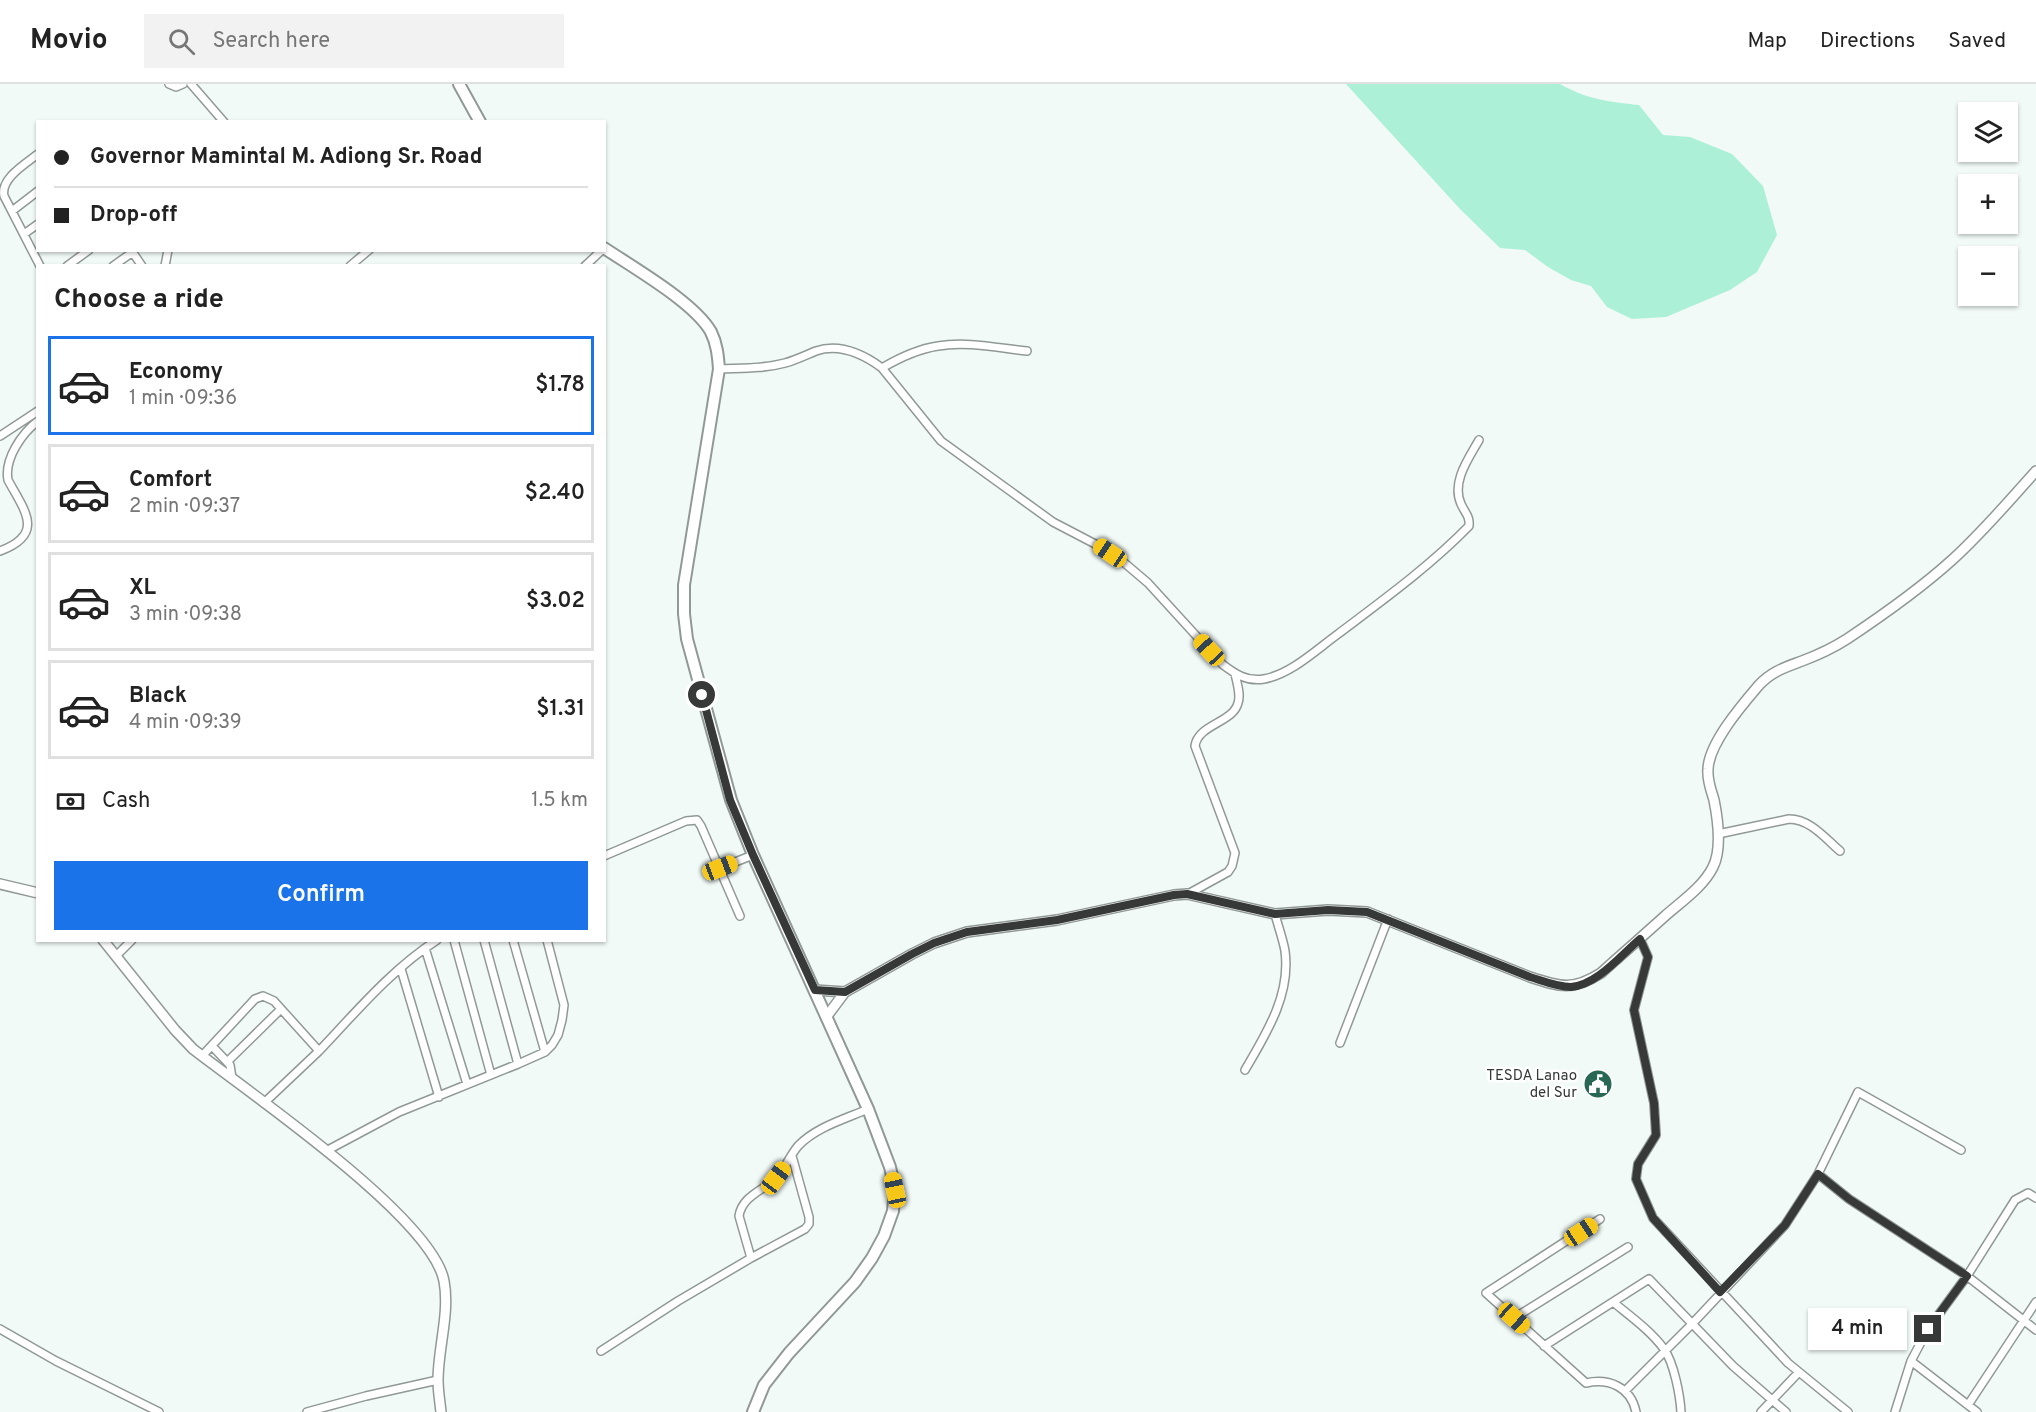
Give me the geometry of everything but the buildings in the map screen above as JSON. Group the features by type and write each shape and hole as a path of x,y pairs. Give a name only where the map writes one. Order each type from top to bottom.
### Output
{"main road":[{"path":"459,84 479,120"},
{"path":"606,251 684,303 701,318 712,334 718,352 719,369 684,585 687,639 730,800 868,1109 890,1167 895,1190 893,1211 884,1236 872,1258 855,1282 789,1353 764,1385 753,1412"}],"street":[{"path":"169,84 176,87 183,84"},
{"path":"191,84 222,120"},
{"path":"36,156 3,184 3,192 39,264"},
{"path":"12,211 36,193"},
{"path":"24,234 36,225"},
{"path":"35,256 41,252"},
{"path":"70,264 86,252"},
{"path":"116,264 131,252"},
{"path":"352,264 367,252"},
{"path":"587,264 600,252"},
{"path":"882,368 906,355 939,345 1027,351"},
{"path":"719,369 786,363 819,350 837,348 853,351 869,358 882,368 941,441 1046,517 1121,560 1148,583 1222,664 1235,674 1248,679 1262,679 1292,667 1377,605 1456,540 1469,526 1468,516 1460,502 1462,469 1479,440"},
{"path":"0,436 36,412"},
{"path":"0,551 18,543 27,531 27,515 7,474 9,462 23,435 36,423"},
{"path":"827,1016 845,992 934,943 967,932 1057,920 1187,894 1275,914 1350,910 1367,912 1530,977 1572,987 1587,982 1601,973 1640,939 1708,875 1717,855 1718,834 1714,800 1708,782 1711,754 1718,740 1760,684 1780,669 1820,654 1846,639 1923,584 1953,560 2036,471"},
{"path":"1187,894 1228,872 1235,853 1195,746 1199,736 1232,713 1238,705 1239,696 1235,674"},
{"path":"606,855 694,819 701,826 741,916"},
{"path":"1718,834 1797,819 1812,827 1840,851"},
{"path":"720,868 753,855"},
{"path":"0,884 36,893"},
{"path":"1245,1070 1277,1011 1285,979 1285,952 1275,914"},
{"path":"1340,1043 1388,919"},
{"path":"1640,939 1648,957 1634,1010 1654,1103 1656,1135 1638,1164 1636,1179 1653,1218 1788,1363 1848,1412"},
{"path":"105,942 175,1029 202,1056 327,1151 385,1201 431,1251 440,1267 445,1295 438,1380 441,1412"},
{"path":"116,956 130,942"},
{"path":"264,1103 320,1051 370,997 434,942"},
{"path":"455,942 491,1075"},
{"path":"485,942 518,1064"},
{"path":"514,942 545,1052"},
{"path":"327,1151 399,1112 545,1052 558,1035 564,1005 548,942"},
{"path":"425,948 467,1084"},
{"path":"401,969 439,1097"},
{"path":"815,990 845,992"},
{"path":"202,1056 260,997 269,998 320,1051"},
{"path":"227,1062 281,1009"},
{"path":"212,1046 231,1068 232,1078"},
{"path":"1624,1390 1692,1324 1785,1225 1818,1174 1858,1092 1961,1150"},
{"path":"751,1257 739,1216 740,1209 752,1195 776,1178 804,1141 816,1132 868,1109"},
{"path":"601,1351 751,1257 805,1229 809,1224 809,1216 792,1156"},
{"path":"1818,1174 1858,1205 1967,1276 2036,1330"},
{"path":"1895,1412 1911,1361 1928,1329 1967,1276 2015,1200 2028,1193 2036,1198"},
{"path":"1600,1219 1486,1293 1586,1383 1606,1382 1624,1390 1633,1401 1636,1412"},
{"path":"1514,1318 1628,1247"},
{"path":"1544,1346 1649,1278 1732,1366 1786,1412"},
{"path":"1612,1302 1665,1350 1680,1391 1681,1412"},
{"path":"1968,1405 2036,1302"},
{"path":"0,1329 56,1361 159,1412"},
{"path":"1911,1361 1977,1412"},
{"path":"1761,1412 1799,1372"},
{"path":"307,1412 438,1380"}],"green space":[{"path":"1346,84 1560,84 1598,99 1639,105 1663,135 1690,137 1732,154 1763,186 1777,235 1757,272 1730,290 1666,317 1632,319 1607,307 1591,286 1571,280 1525,250 1500,248 1460,209"}],"place":[{"name":"TESDA Lanao del Sur","path":"1598,1084"}],"route":[{"path":"702,695 730,800 815,990 845,992 934,943 967,932 1057,920 1187,894 1275,914 1328,910 1367,912 1530,977 1572,987 1587,982 1601,973 1640,939 1648,957 1634,1010 1654,1103 1656,1135 1638,1164 1636,1179 1653,1218 1720,1292 1785,1225 1818,1174 1849,1199 1967,1276 1928,1329"}]}
